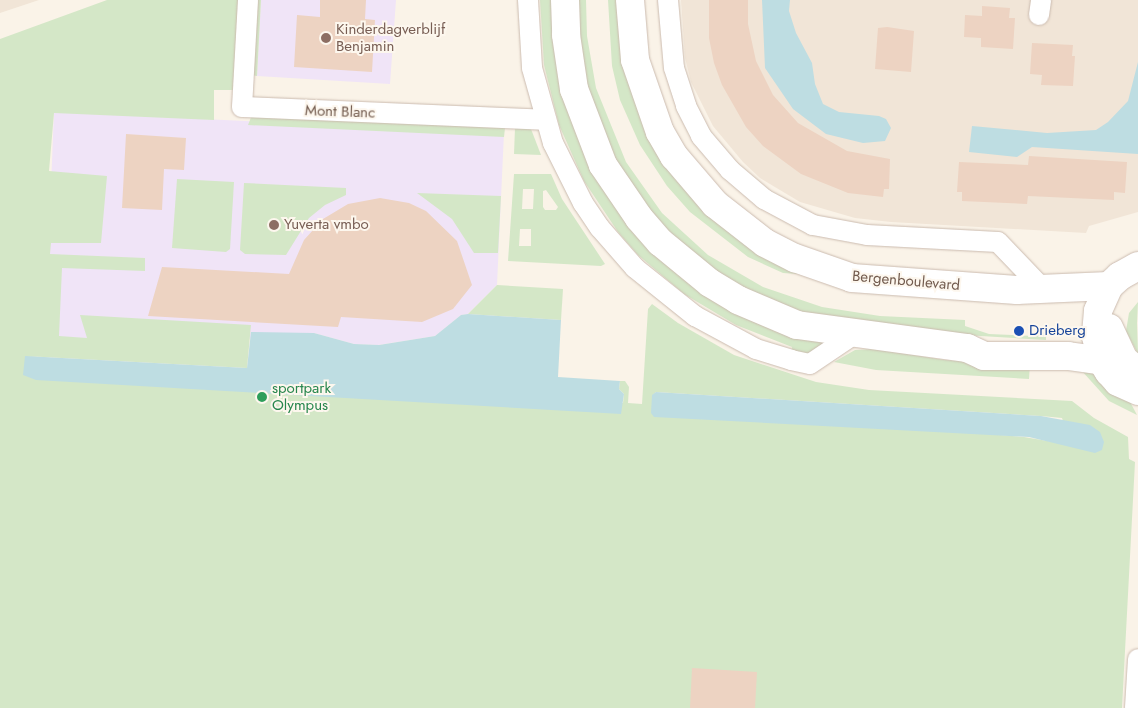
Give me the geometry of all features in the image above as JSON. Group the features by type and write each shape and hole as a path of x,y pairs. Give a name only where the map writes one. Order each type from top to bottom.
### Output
{"main road":[{"path":"565,0 569,62 582,115 603,165 639,218 684,264 738,300 797,325 967,348 986,342 1105,342 1138,371"},
{"name":"Bergenboulevard","path":"630,0 635,60 660,132 697,184 740,226 795,258 852,278 1044,290 1110,286"},
{"path":"1138,266 1110,286 1105,342 1118,382 1138,391"},
{"path":"1105,342 1117,304 1138,286"}],"street":[{"name":"Mont Blanc","path":"248,0 242,108 546,120"},
{"path":"528,0 532,68 546,120 572,185 600,228 635,268 695,316 756,349 810,364 854,334"},
{"path":"668,0 674,68 686,106 701,136 730,170 764,199 822,227 867,234 998,242 1044,290"},
{"path":"1135,708 1138,658"}],"shaded area":[{"path":"0,0 39,0 0,13"},
{"name":"Kinderdagverblijf Benjamin","path":"261,0 396,0 390,84 257,76"},
{"path":"681,0 1138,0 1138,212 1089,226 1086,233 891,222 855,218 800,202 760,178 743,162 713,126 691,82 685,58"},
{"name":"Yuverta vmbo","path":"54,112 504,133 497,285 468,314 461,315 435,336 378,345 354,344 314,333 44,357"}],"green space":[{"name":"sportpark Olympus","path":"107,0 241,0 234,90 214,90 214,120 54,113 49,171 107,176 101,243 51,243 50,254 145,258 145,271 62,268 59,336 87,338 80,315 251,325 247,368 25,356 623,403 624,394 619,389 620,381 625,381 629,387 628,403 642,404 648,309 652,304 678,323 734,355 816,382 869,390 1072,401 1094,418 1128,437 1129,459 1135,462 1122,708 0,708 0,39","holes":["656,392 1062,418 1071,445 1024,437 652,405 652,396"]},
{"path":"255,0 261,0 257,76 251,75"},
{"path":"540,0 559,0 558,8 634,222 829,340 812,354 791,354 792,347 736,325 684,294 638,255 618,232 584,181 559,125 544,65"},
{"path":"572,0 586,0 587,36 596,88 626,162 662,213 708,255 763,287 822,307 880,316 965,320 965,326 989,334 1034,336 1035,331 1046,332 1046,340 849,328 741,294 644,214 588,113"},
{"path":"608,0 625,0 671,164 813,275 783,273 748,257 690,212 667,186 640,145 620,100 612,66"},
{"path":"252,115 505,128 504,137 248,125"},
{"path":"515,128 531,129 541,155 514,154"},
{"path":"514,174 551,174 562,199 605,264 601,266 508,261","holes":["523,189 534,189 533,209 522,209","546,190 558,207 556,210 545,210 543,207 543,191","520,229 531,229 531,246 519,246"]},
{"path":"177,179 234,182 230,249 226,252 172,248"},
{"path":"244,183 346,188 346,195 325,205 309,218 286,255 245,254 240,250"},
{"path":"417,193 501,196 498,253 474,253 452,219"},
{"path":"497,285 563,289 561,320 468,314"},
{"path":"1138,302 1138,354 1126,331 1129,313"},
{"path":"875,349 945,360 1030,364 1029,379 876,370 834,362 855,350"},
{"path":"1081,370 1091,370 1128,398 1137,415 1109,401"}],"water":[{"path":"762,0 790,0 789,11 796,33 812,63 815,84 823,104 839,112 879,116 886,119 891,128 885,141 863,143 826,134 793,109 765,68"},
{"path":"1138,62 1138,154 1032,147 1017,157 969,152 972,126 1047,133 1096,130 1108,122 1128,101"},
{"path":"461,315 561,320 558,377 620,381 619,389 624,394 621,414 36,380 23,375 25,356 247,368 251,332 314,333 354,344 379,345 435,336"},
{"path":"656,392 1041,416 1090,425 1100,432 1104,442 1102,450 1095,453 1029,437 654,417 651,413 652,395"}],"building":[{"path":"320,0 366,0 365,19 375,20 372,72 294,67 297,15 320,17"},
{"path":"709,0 748,0 748,24 756,61 773,95 798,123 847,151 890,159 889,189 884,189 883,197 848,193 801,174 763,146 746,127 722,85 714,63 709,38"},
{"path":"982,6 1010,8 1009,18 1015,18 1013,49 981,47 981,38 964,37 965,15 982,16"},
{"path":"887,27 914,31 911,72 875,69 878,28"},
{"path":"1032,43 1073,45 1072,56 1075,56 1073,86 1041,85 1042,75 1030,74"},
{"path":"126,134 186,138 184,170 164,169 162,210 122,208"},
{"path":"1029,156 1127,162 1125,193 1114,192 1114,200 1028,196 1027,204 962,201 962,192 957,192 959,162 1028,165"},
{"path":"380,198 409,203 426,211 457,241 472,285 453,309 422,322 341,317 338,327 148,316 162,267 289,274 304,240 323,219 348,204"},
{"path":"692,668 757,672 755,708 690,708"}],"place":[{"name":"Kinderdagverblijf Benjamin","path":"326,38"},
{"name":"Yuverta vmbo","path":"274,225"},
{"name":"Drieberg","path":"1019,331"},
{"name":"sportpark Olympus","path":"262,397"}]}
